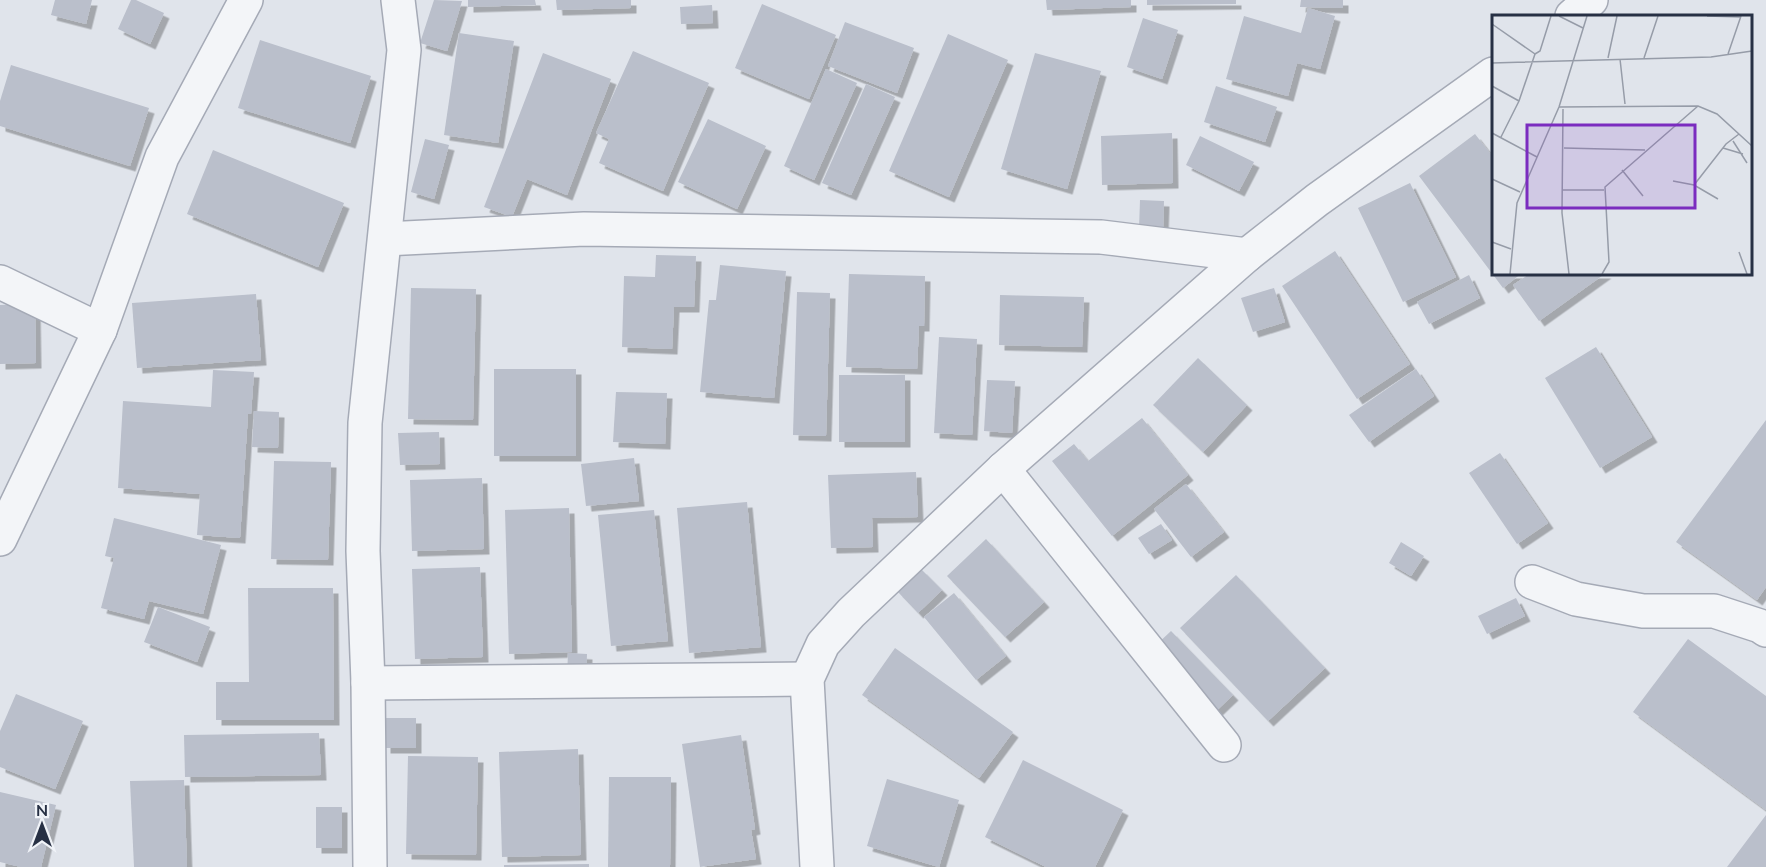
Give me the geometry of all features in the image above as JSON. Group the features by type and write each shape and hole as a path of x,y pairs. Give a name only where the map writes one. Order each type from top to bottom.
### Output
{"street":[{"path":"0,539 100,330 162,157 246,0"},
{"path":"370,867 368,683 363,551 365,423 404,50 398,0"},
{"path":"1573,15 1591,0"},
{"path":"817,867 807,679 824,644 851,613 1003,469 1247,255 1317,200 1492,75"},
{"path":"385,239 584,229 1101,237 1247,255"},
{"path":"0,282 100,330"},
{"path":"1003,469 1224,745"},
{"path":"1532,582 1576,599 1643,611 1714,611 1764,625"},
{"path":"368,683 807,679"}],"building":[{"path":"55,0 92,0 86,24 51,15"},
{"path":"131,0 136,0 164,13 150,44 118,29"},
{"path":"434,0 462,1 447,51 420,43"},
{"path":"468,0 535,0 536,5 468,7"},
{"path":"556,0 631,0 631,8 557,10"},
{"path":"1046,0 1131,0 1131,7 1047,10"},
{"path":"1147,0 1236,0 1236,4 1147,5"},
{"path":"1301,0 1343,0 1343,8 1300,7"},
{"path":"762,4 836,35 809,99 735,68"},
{"path":"712,5 713,23 681,24 680,7"},
{"path":"1308,8 1335,16 1320,69 1297,63 1288,96 1226,79 1244,16 1301,33"},
{"path":"1143,18 1178,30 1162,79 1127,67"},
{"path":"845,22 914,48 897,93 828,66"},
{"path":"459,33 514,41 498,143 444,135"},
{"path":"948,34 1008,60 949,197 889,171"},
{"path":"260,40 371,76 350,143 238,108"},
{"path":"633,51 709,83 663,191 599,163 609,139 596,133"},
{"path":"543,53 611,79 567,195 527,179 512,217 484,207"},
{"path":"1035,53 1101,71 1067,189 1001,169"},
{"path":"11,65 149,108 130,166 0,126 0,101"},
{"path":"826,69 857,83 814,180 784,166"},
{"path":"866,84 895,97 851,195 822,183"},
{"path":"1216,86 1277,107 1265,142 1204,122"},
{"path":"708,119 766,146 737,209 678,182"},
{"path":"1172,133 1173,183 1102,185 1101,136"},
{"path":"1475,134 1492,156 1492,273 1419,176"},
{"path":"1200,136 1254,162 1239,191 1186,165"},
{"path":"425,139 449,145 434,199 411,192"},
{"path":"213,150 344,203 318,267 187,214"},
{"path":"1410,183 1456,277 1403,302 1358,208"},
{"path":"1140,200 1164,201 1163,230 1139,229"},
{"path":"1335,251 1410,364 1357,399 1282,286"},
{"path":"656,255 696,256 694,307 674,307 672,349 622,347 624,276 655,277"},
{"path":"720,265 786,271 774,398 700,392 709,300 716,300"},
{"path":"849,274 925,276 924,326 919,326 917,369 846,367"},
{"path":"1492,274 1521,274 1503,288"},
{"path":"1530,274 1605,274 1539,321 1513,285"},
{"path":"1469,275 1480,298 1429,324 1417,302"},
{"path":"411,288 476,289 473,420 408,419"},
{"path":"1274,288 1285,322 1253,332 1241,298"},
{"path":"797,292 830,293 826,436 793,435"},
{"path":"256,294 261,360 137,368 132,303"},
{"path":"1000,295 1084,297 1082,347 999,345"},
{"path":"35,304 36,363 0,364 0,305"},
{"path":"939,337 977,339 972,435 934,433"},
{"path":"1596,347 1652,437 1600,468 1545,378"},
{"path":"1198,358 1247,405 1203,452 1153,405"},
{"path":"494,369 576,369 576,456 494,456"},
{"path":"1416,369 1434,396 1369,442 1349,415"},
{"path":"213,370 254,372 251,414 248,414 240,538 197,535 200,494 118,488 123,401 211,407"},
{"path":"839,375 905,375 905,442 839,442"},
{"path":"987,380 1015,381 1012,433 984,431"},
{"path":"616,392 667,393 665,444 613,442"},
{"path":"254,411 279,412 278,448 252,447"},
{"path":"1142,418 1188,475 1112,536 1052,461 1074,444 1088,461"},
{"path":"1766,420 1766,587 1757,600 1676,542"},
{"path":"439,432 440,464 400,465 398,433"},
{"path":"1500,453 1548,523 1517,544 1469,473"},
{"path":"634,458 639,501 586,506 581,464"},
{"path":"274,461 331,462 328,560 271,559"},
{"path":"916,472 918,517 872,518 873,547 831,548 828,475"},
{"path":"482,478 484,549 412,551 410,480"},
{"path":"1186,484 1224,532 1191,557 1154,509"},
{"path":"747,502 761,647 689,653 677,508"},
{"path":"569,508 572,652 509,654 505,510"},
{"path":"654,510 668,641 611,646 598,515"},
{"path":"114,518 221,545 203,614 149,601 144,619 101,608 114,558 105,556"},
{"path":"1161,524 1172,540 1149,554 1138,538"},
{"path":"986,539 1044,602 1005,637 947,576"},
{"path":"1401,542 1424,556 1411,576 1389,563"},
{"path":"480,567 483,657 415,659 412,569"},
{"path":"921,569 942,590 918,613 897,591"},
{"path":"1236,575 1325,668 1268,721 1180,628"},
{"path":"248,588 333,588 334,720 216,720 216,682 249,682"},
{"path":"954,593 1006,656 976,680 924,617"},
{"path":"1516,598 1525,616 1487,634 1478,616"},
{"path":"158,607 210,627 197,662 144,642"},
{"path":"1171,631 1233,695 1215,712 1153,648"},
{"path":"1688,639 1766,696 1766,810 1633,712"},
{"path":"895,648 1013,732 979,778 862,695"},
{"path":"568,653 587,654 586,678 567,677"},
{"path":"16,694 83,721 55,789 0,767 0,731"},
{"path":"385,718 416,718 416,748 385,748"},
{"path":"319,733 321,775 185,777 184,735"},
{"path":"741,735 755,829 751,830 756,859 700,867 682,744"},
{"path":"578,749 581,855 502,857 499,752"},
{"path":"408,756 478,757 476,855 406,854"},
{"path":"1023,760 1123,810 1095,867 1046,867 985,837"},
{"path":"609,777 671,777 670,867 608,867"},
{"path":"887,779 959,800 939,867 867,846"},
{"path":"184,780 187,867 134,867 130,781"},
{"path":"0,792 56,805 41,867 21,867 0,862"},
{"path":"316,807 342,807 342,848 316,848"},
{"path":"1766,815 1766,867 1727,867"},
{"path":"589,864 589,867 504,867 504,865"}]}
